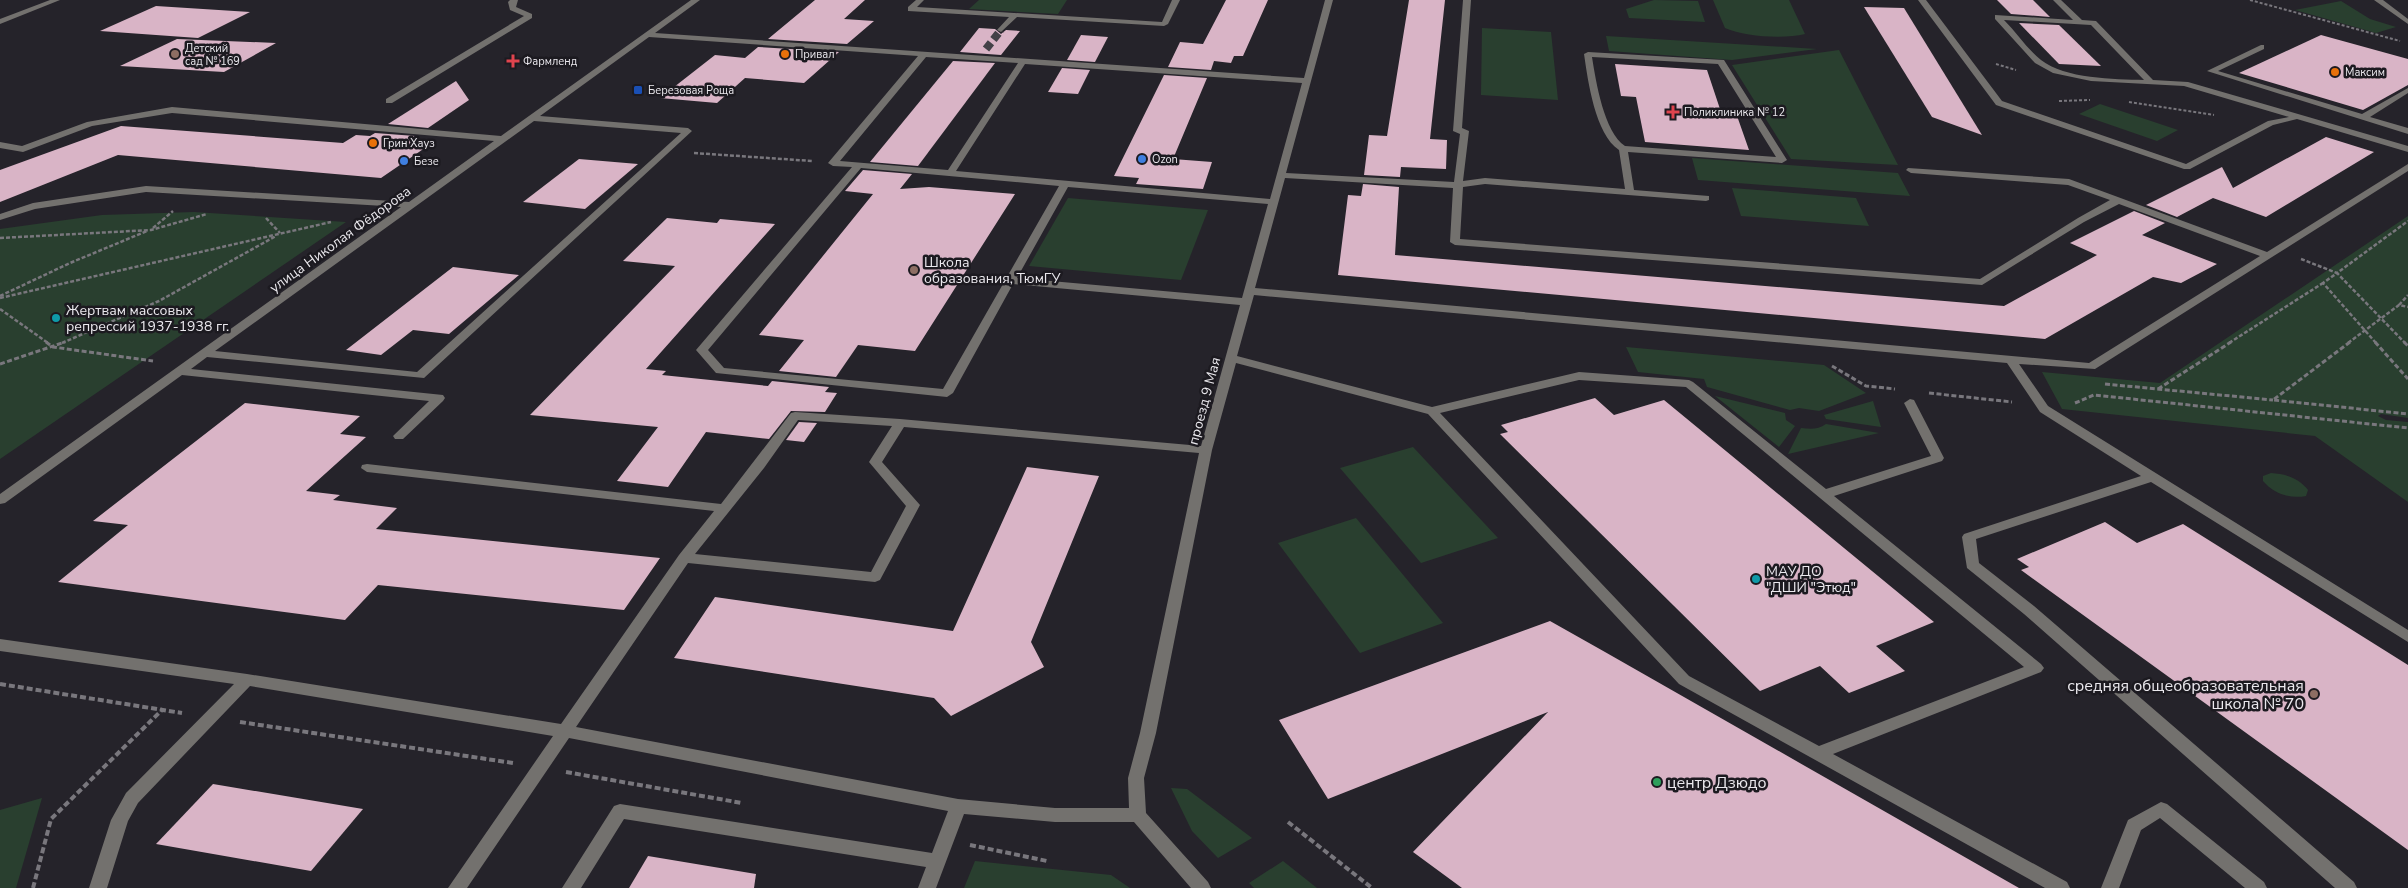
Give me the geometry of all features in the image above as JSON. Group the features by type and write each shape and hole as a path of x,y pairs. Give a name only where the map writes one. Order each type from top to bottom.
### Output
{"street":[{"path":"0,22 56,0"},
{"path":"389,102 529,16 514,8 512,2 514,0"},
{"name":"улица Николая Фёдорова","path":"0,500 696,0"},
{"path":"920,0 912,9 1164,24 1176,0"},
{"name":"проезд 9 Мая","path":"1138,816 1136,778 1148,733 1206,450 1329,0"},
{"path":"1467,0 1457,130 1465,131 1458,185 1456,242 1982,282 2081,220 2118,200"},
{"path":"1922,0 1998,103 2187,167 2271,123 2302,119"},
{"path":"2057,0 2080,22"},
{"path":"2378,0 2408,22"},
{"path":"1001,30 1015,15"},
{"path":"2150,82 2093,23 1998,17 2042,65 2067,76 2150,82 2185,84 2408,149"},
{"path":"648,35 1306,81"},
{"path":"2261,47 2211,71 2408,131"},
{"path":"979,58 986,49"},
{"path":"833,163 924,54"},
{"path":"1623,149 1782,160 1721,62 1588,54 1593,92 1613,142 1623,149 1630,192"},
{"path":"950,174 1023,61"},
{"path":"2363,117 2408,90"},
{"path":"0,145 23,149 90,124 172,110 502,139"},
{"path":"204,353 420,376 688,131 532,118"},
{"path":"833,163 1274,202"},
{"path":"859,165 702,350 720,371 947,394 1065,183"},
{"path":"1010,281 1248,296 2091,367 2266,255 2408,168"},
{"path":"1912,170 2069,182 2266,255"},
{"path":"1281,175 1458,185 1485,181 1706,198"},
{"path":"0,216 33,206 146,189 411,205"},
{"path":"1231,358 1432,411 1578,376 1689,384 2036,668 1817,754"},
{"path":"2011,360 2044,409 2408,637"},
{"path":"180,371 439,398 399,436"},
{"path":"1825,494 1938,458 1910,404"},
{"path":"1432,411 1684,680 2061,888"},
{"path":"457,888 684,558 722,508 759,465 795,416 900,423 1206,450"},
{"path":"684,558 875,577 913,505 875,462 900,423"},
{"path":"367,468 722,508"},
{"path":"2151,477 1969,537 1972,565 2029,610 2348,888"},
{"path":"0,645 247,680 563,732 958,806 1055,815 1138,816 1202,888"},
{"path":"98,888 120,820 132,798 247,680"},
{"path":"927,888 958,806"},
{"path":"2110,888 2134,825 2161,809 2258,888"},
{"path":"571,888 620,810 937,861"}],"path":[{"path":"2250,0 2408,43"},
{"path":"2058,101 2098,100"},
{"path":"2127,102 2223,116"},
{"path":"666,151 833,163"},
{"path":"0,238 151,230 196,192"},
{"path":"0,297 70,263 151,230 215,212"},
{"path":"261,214 281,234"},
{"path":"0,297 336,220"},
{"path":"0,364 53,347 159,301 203,274 281,234"},
{"path":"2158,389 2337,273 2408,346"},
{"path":"2323,283 2408,379"},
{"path":"2273,400 2381,319 2408,295"},
{"path":"2398,305 2408,307"},
{"path":"0,309 53,347 153,361"},
{"path":"1830,364 1866,386 1896,390"},
{"path":"2100,383 2408,414"},
{"path":"1925,393 2066,407 2094,395 2408,428"},
{"path":"32,888 51,819 162,709"},
{"path":"1288,822 1372,888"}],"green space":[{"path":"979,0 1067,0 1058,14 969,9"},
{"path":"1654,0 1698,1 1705,22 1629,18 1626,9"},
{"path":"1713,0 1789,0 1805,34 1796,36 1765,36 1733,31 1725,28"},
{"path":"2341,1 2370,19 2396,27 2376,33 2295,10"},
{"path":"1482,28 1551,32 1558,100 1481,95"},
{"path":"1606,36 1817,49 1732,60 1609,51"},
{"path":"1839,50 1898,165 1791,159 1732,65"},
{"path":"2100,104 2178,130 2157,141 2079,114"},
{"path":"1692,158 1898,173 1910,196 1698,180"},
{"path":"1732,188 1856,198 1869,226 1741,216"},
{"path":"1068,198 1208,210 1181,280 1029,266"},
{"path":"194,212 346,222 0,459 0,229 102,215"},
{"path":"2408,216 2408,418 2381,414 2378,416 2386,420 2408,422 2408,502 2315,436 2062,409 2042,372 2160,383"},
{"path":"1626,347 1824,365 1866,393 1819,411 1799,408 1790,410 1707,387 1704,379 1638,372"},
{"path":"1715,396 1785,413 1786,420 1795,426 1779,447"},
{"path":"1873,401 1881,427 1826,419 1824,415"},
{"path":"1826,424 1879,433 1788,454 1801,428 1811,429"},
{"path":"1413,447 1498,538 1421,563 1340,468"},
{"path":"2271,473 2282,474 2296,480 2308,490 2306,496 2288,496 2267,486 2263,481 2263,476"},
{"path":"1356,518 1443,623 1360,653 1278,543"},
{"path":"1171,788 1187,789 1252,838 1218,858 1192,831"},
{"path":"42,798 16,888 0,888 0,810"},
{"path":"975,861 1111,875 1130,888 964,888"},
{"path":"1283,861 1317,888 1254,888 1249,883"}],"building":[{"path":"815,0 865,0 844,19 874,21 847,44 768,39"},
{"path":"1226,0 1268,0 1243,56 1234,56 1231,63 1214,61 1211,70 1168,67 1180,42 1203,44"},
{"path":"1409,0 1445,0 1430,139 1447,140 1446,169 1401,167 1400,177 1364,175 1369,135 1387,136"},
{"path":"1997,0 2033,0 2050,17 2011,14"},
{"path":"156,6 250,12 198,38 100,31"},
{"path":"1864,7 1904,8 1982,135 1932,117"},
{"path":"2019,23 2059,25 2101,66 2059,64"},
{"path":"979,28 995,29 1001,34 1006,30 1020,31 1001,55 960,52"},
{"path":"1081,35 1108,37 1095,62 1067,60"},
{"path":"2321,35 2408,59 2408,85 2363,110 2239,73"},
{"path":"177,39 276,43 224,72 120,66"},
{"path":"758,47 839,52 804,83 745,78 717,103 660,98 715,55 745,58"},
{"path":"953,61 995,63 918,166 870,162"},
{"path":"1615,64 1707,70 1721,112 1736,113 1749,150 1645,142 1636,97 1621,96"},
{"path":"1062,68 1090,70 1078,94 1048,92"},
{"path":"1164,75 1207,78 1173,159 1212,162 1203,189 1136,184 1139,178 1114,176"},
{"path":"456,81 469,100 428,128 388,124"},
{"path":"121,126 343,143 356,135 370,136 375,133 415,136 410,139 435,141 381,178 118,155 0,202 0,170"},
{"path":"2326,137 2374,152 2266,217 2213,198 2177,217 2146,205 2222,167 2233,188"},
{"path":"579,159 638,164 585,209 523,202"},
{"path":"863,170 912,174 900,189 929,187 1015,194 915,351 858,345 836,377 779,371 804,340 759,335 873,194 845,191"},
{"path":"1363,184 1399,187 1395,255 2004,306 2097,255 2070,243 2134,211 2165,223 2142,235 2217,264 2181,283 2153,277 2045,339 1338,275 1348,195 1361,196"},
{"path":"667,218 717,223 720,219 775,224 646,369 666,371 662,375 768,386 772,381 829,387 825,392 837,393 825,412 791,411 769,439 706,432 668,487 617,481 658,427 530,415 675,266 623,261"},
{"path":"453,267 519,275 449,334 413,330 381,355 346,350"},
{"path":"1595,398 1614,415 1664,400 1934,622 1876,646 1905,671 1849,693 1820,666 1760,691 1500,434 1508,432 1501,425"},
{"path":"245,403 360,416 340,434 366,437 306,491 340,495 333,500 397,508 376,529 660,558 624,610 378,585 345,620 58,582 128,525 93,521"},
{"path":"799,422 817,423 804,442 786,440"},
{"path":"1027,467 1099,476 1031,642 1044,667 951,716 934,698 674,658 715,597 953,631"},
{"path":"2105,522 2137,543 2183,524 2408,665 2408,850 2021,570 2029,567 2017,559"},
{"name":"центр Дзюдо","path":"1550,621 2019,888 1462,888 1413,852 1548,712 1328,799 1279,720"},
{"path":"213,784 363,809 311,871 156,844"},
{"path":"648,856 756,874 754,888 629,888"}],"tunnel":[{"path":"986,49 1001,30"}],"place":[{"name":"Детский сад № 169","path":"175,54"},
{"name":"Привал","path":"785,54"},
{"name":"Фармленд","path":"513,61"},
{"name":"Максим","path":"2335,72"},
{"name":"Березовая Роща","path":"638,90"},
{"name":"Поликлиника № 12","path":"1673,112"},
{"name":"Грин Хауз","path":"373,143"},
{"name":"Ozon","path":"1142,159"},
{"name":"Безе","path":"404,161"},
{"name":"Школа образования, ТюмГУ","path":"914,270"},
{"name":"Жертвам массовых репрессий 1937-1938 гг.","path":"56,318"},
{"name":"МАУ ДО \"ДШИ \"Этюд\"","path":"1756,579"},
{"name":"средняя общеобразовательная школа № 70","path":"2314,694"},
{"name":"центр Дзюдо","path":"1657,782"}]}
